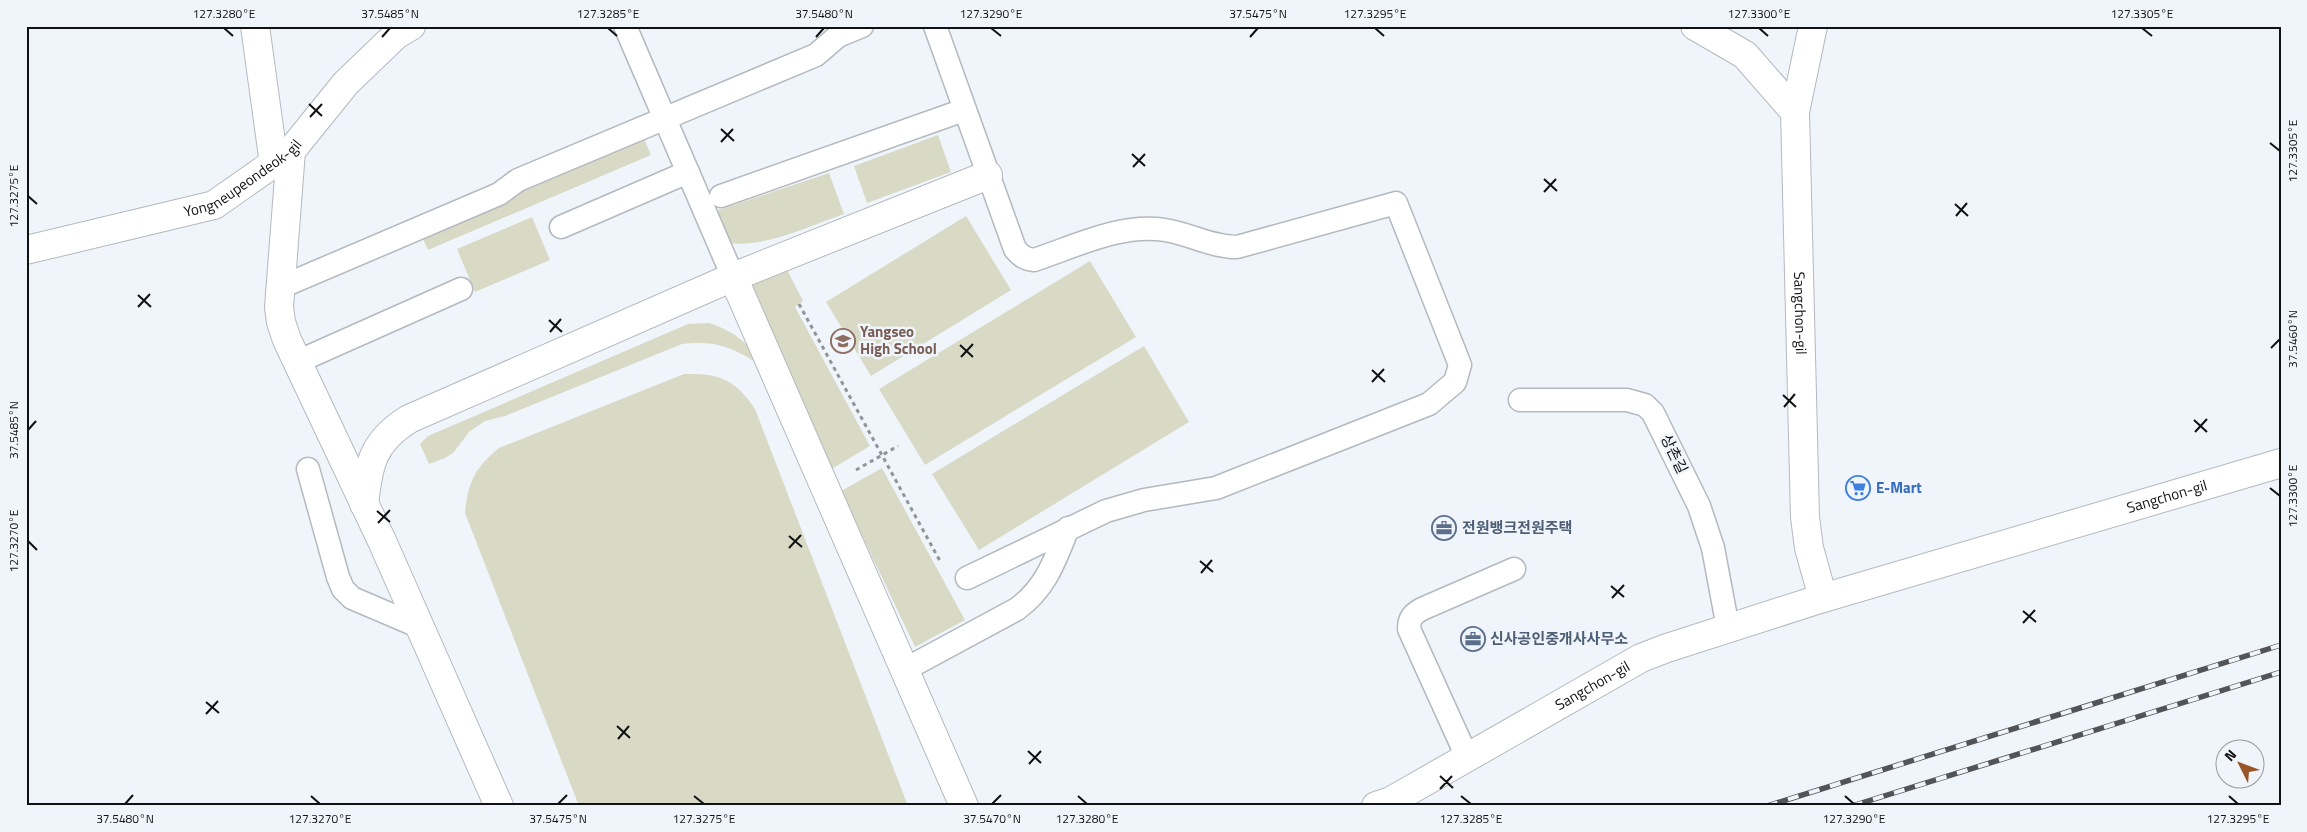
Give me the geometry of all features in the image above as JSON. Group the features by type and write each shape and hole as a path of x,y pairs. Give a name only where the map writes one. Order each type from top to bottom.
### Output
{"street":[{"path":"255,26 283,157 279,307 281,322 297,362 420,627 499,806"},
{"name":"Yongneupeondeok-gil","path":"26,250 214,204 283,157 346,83 396,35 411,26"},
{"path":"1695,26 1745,55 1795,112"},
{"name":"Sangchon-gil","path":"1813,26 1795,112 1805,517 1809,548 1823,598"},
{"path":"364,504 369,468 375,453 398,426 409,419 733,278 988,175"},
{"path":"733,278 964,806"},
{"name":"Sangchon-gil","path":"1376,806 1390,801 1641,658 1823,598 2281,463"}],"lane":[{"path":"625,26 733,278"},
{"path":"281,287 499,194 518,180 816,55 838,36 862,26"},
{"path":"935,26 1015,249 1027,259 1034,260 1121,231 1144,229 1164,230 1222,247 1237,247 1396,203 1460,365 1455,382 1445,393 1428,404 1216,488 1144,500 1106,511 967,578"},
{"path":"721,196 964,110"},
{"path":"561,227 688,172"},
{"path":"297,362 461,289"},
{"name":"상촌길","path":"1520,400 1627,400 1645,405 1653,413 1699,506 1713,548 1728,628"},
{"path":"308,469 343,589 357,600 420,627"},
{"path":"904,670 1017,609 1030,599 1042,586 1068,528"},
{"path":"1468,757 1409,629 1409,622 1415,613 1422,609 1514,570"}],"path":[{"path":"799,304 944,569"},
{"path":"882,456 898,446"}],"green space":[{"path":"938,135 951,172 867,203 854,166"},
{"path":"643,136 651,155 428,250 420,232"},
{"path":"829,173 844,214 772,239 742,244 727,243 716,211"},
{"path":"966,216 1011,290 871,376 826,302"},
{"path":"532,217 550,260 475,292 457,249"},
{"path":"1090,261 1136,337 925,465 879,389"},
{"path":"785,266 803,301 795,307 870,446 830,470 747,285"},
{"path":"709,323 741,339 764,367 725,347 706,343 682,344 505,416 485,421 469,432 454,452 445,458 429,464 420,444 428,436 688,324"},
{"path":"1144,346 1189,422 979,550 932,474"},
{"path":"684,374 707,375 725,380 733,384 755,409 908,806 579,806 465,513 468,492 478,469 499,448"},
{"path":"882,468 965,620 915,647 841,491"}],"railway":[{"path":"1767,806 2281,645"},
{"path":"1852,806 2281,672"}],"place":[{"name":"Yangseo High School","path":"843,341"},
{"name":"E-Mart","path":"1858,488"},
{"name":"전원뱅크전원주택","path":"1444,528"},
{"name":"신사공인중개사사무소","path":"1473,639"}]}
